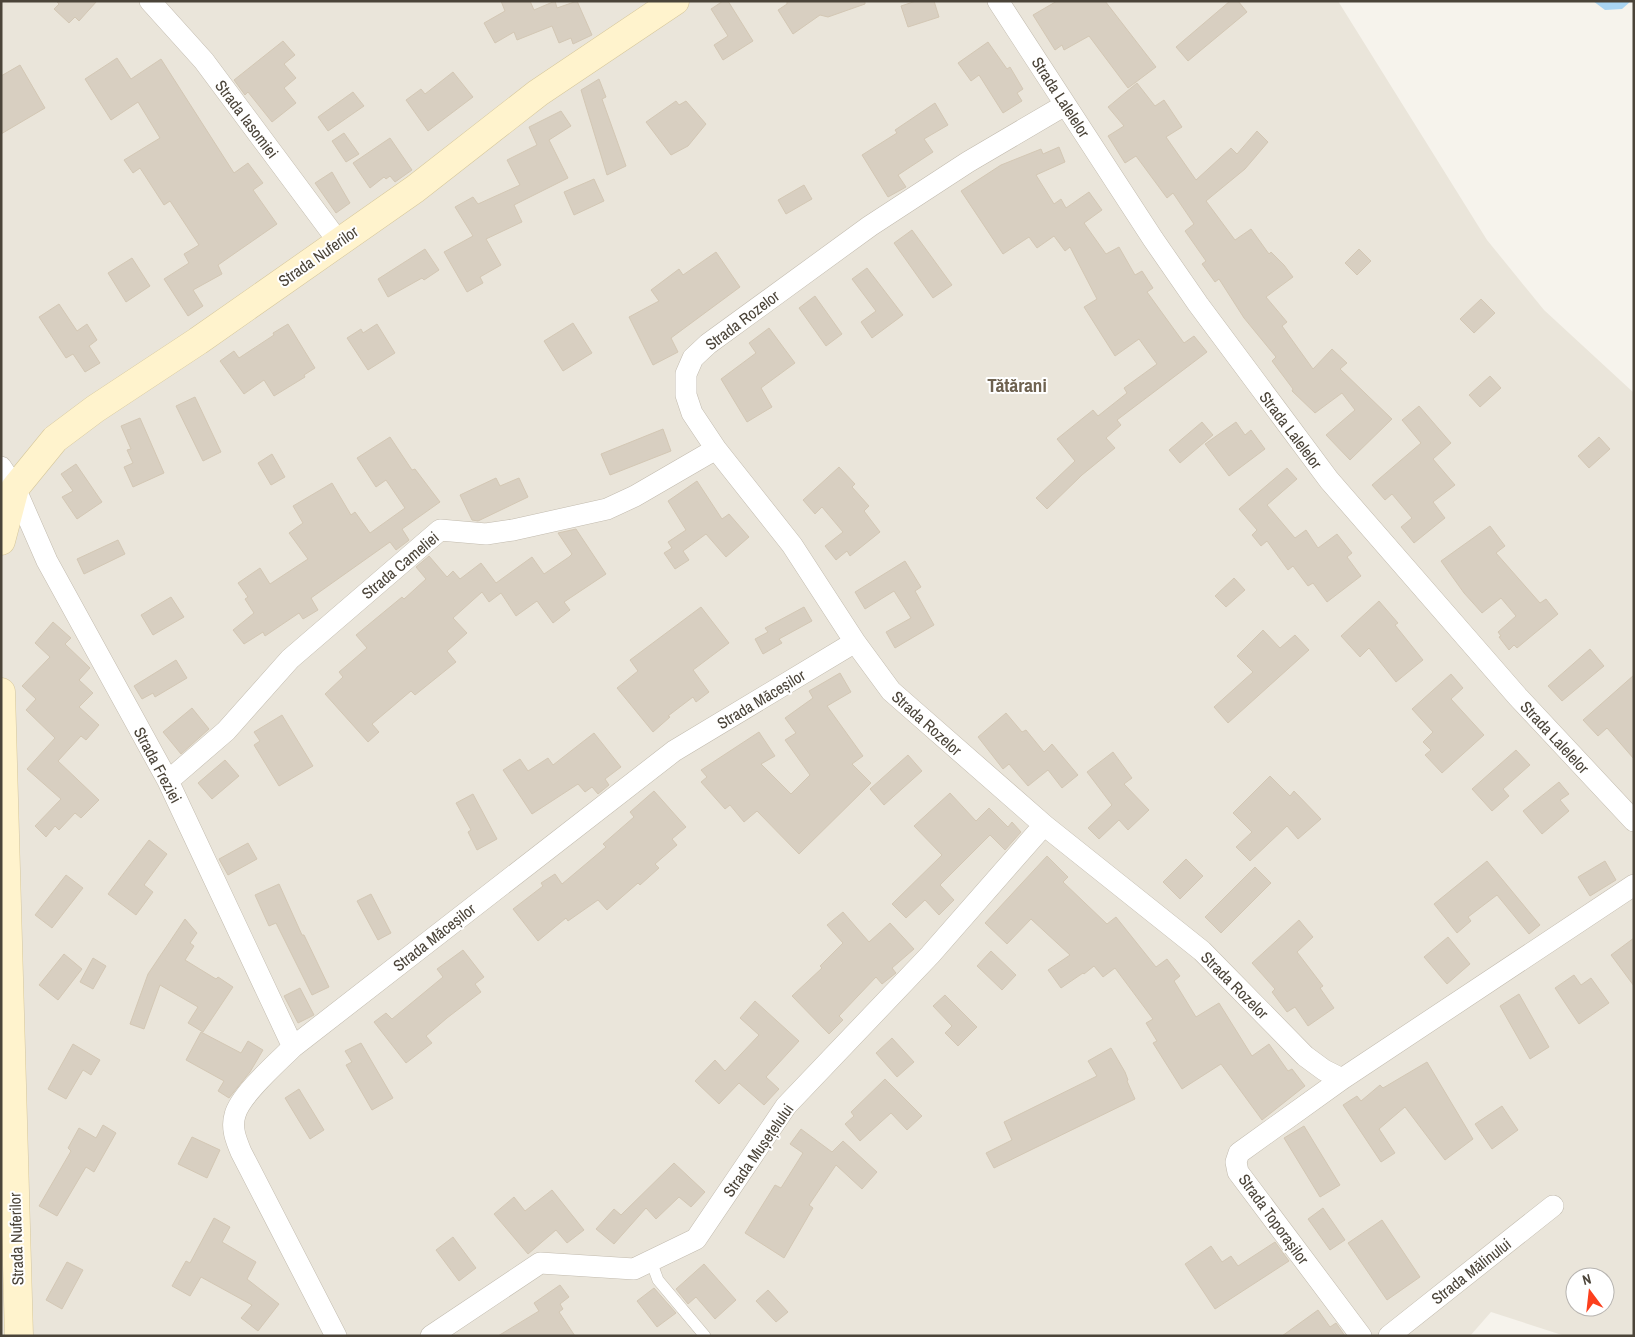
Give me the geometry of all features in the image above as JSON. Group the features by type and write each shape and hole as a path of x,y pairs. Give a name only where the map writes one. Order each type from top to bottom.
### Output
{"main road":[{"name":"Strada Nuferilor","path":"1,542 8,478 55,439 95,409 198,341 338,241 415,189 538,93 676,1"},
{"name":"Strada Nuferilor","path":"1,692 19,1336"}],"street":[{"name":"Strada Iasomiei","path":"150,1 204,61 338,241"},
{"name":"Strada Lalelelor","path":"998,1 1153,239 1198,304 1329,480 1518,698 1634,820"},
{"name":"Strada Rozelor","path":"1065,105 968,162 870,226 708,344 693,358 686,374 686,395 692,413 716,448 792,545 855,642 891,691 1044,825 1202,951 1305,1056 1324,1070 1342,1079"},
{"name":"Strada Cameliei","path":"168,781 226,731 290,660 440,530 486,534 513,530 607,509 635,496 716,448"},
{"name":"Strada Freziei","path":"8,478 47,561 168,781 293,1047"},
{"name":"Strada Măceșilor","path":"336,1336 241,1152 234,1132 235,1114 251,1088 293,1047 674,751 855,642"},
{"name":"Strada Mușețelului","path":"431,1336 540,1263 634,1269 696,1239 786,1106 930,955 1044,825"},
{"path":"1342,1079 1634,885"},
{"name":"Strada Toporașilor","path":"1342,1079 1239,1153 1236,1162 1238,1172 1361,1336"},
{"name":"Strada Mălinului","path":"1389,1336 1553,1206"}],"lane":[{"path":"651,1261 658,1280 704,1336"}],"shaded area":[{"path":"1,1 1338,1 1487,240 1544,310 1634,393 1634,1336 1565,1336 1491,1312 1470,1336 1,1336"}],"water":[{"path":"1593,1 1631,1 1622,9 1605,10"}],"building":[{"path":"56,1 97,1 79,21 75,17 69,23 54,9 59,4"},
{"path":"501,1 530,1 534,10 555,1 557,8 577,1 592,35 573,44 571,38 559,43 552,26 517,40 514,32 495,43 484,23 505,11"},
{"path":"723,1 728,1 753,41 723,60 714,45 728,36 711,9"},
{"path":"787,1 865,1 865,4 828,17 820,15 793,34 778,10 787,4"},
{"path":"916,1 934,1 939,17 908,27 901,6"},
{"path":"1057,1 1105,1 1156,67 1128,88 1089,36 1064,50 1062,45 1055,50 1033,15"},
{"path":"1230,1 1238,1 1247,12 1188,61 1176,47"},
{"path":"283,41 295,55 284,64 296,78 284,88 296,103 272,122 248,92 245,95 234,80"},
{"path":"988,42 1007,69 1010,67 1023,89 1017,93 1022,101 1003,113 979,75 971,81 958,63"},
{"path":"117,58 131,79 161,59 234,173 248,163 263,183 253,190 277,224 218,265 222,274 193,290 203,306 188,316 164,279 189,263 184,254 199,245 170,201 164,205 140,168 133,173 124,160 160,138 138,102 111,120 85,79"},
{"path":"20,65 45,108 1,134 1,76"},
{"path":"453,72 473,97 428,131 406,100 421,89 425,94"},
{"path":"599,79 606,97 602,99 626,166 607,175 581,90"},
{"path":"1137,83 1155,106 1164,100 1182,127 1166,137 1196,180 1231,148 1237,154 1257,131 1268,142 1245,169 1206,201 1235,240 1251,229 1269,254 1271,252 1293,277 1266,297 1287,322 1282,326 1313,369 1332,349 1347,363 1340,369 1392,419 1350,460 1326,435 1355,410 1342,393 1315,413 1292,391 1293,389 1272,361 1276,357 1244,318 1219,279 1215,282 1202,264 1206,261 1185,231 1194,224 1173,193 1167,198 1136,156 1125,163 1108,136 1124,126 1108,107"},
{"path":"353,92 364,106 328,131 318,117"},
{"path":"676,101 679,105 686,101 706,124 688,146 671,155 646,122"},
{"path":"935,103 948,125 924,139 933,152 898,175 906,187 888,197 862,155 897,133 895,130"},
{"path":"561,111 571,126 549,140 568,178 514,205 522,222 486,239 501,265 480,277 483,283 467,292 444,252 473,236 455,207 473,197 478,204 520,185 507,160 537,145 529,127"},
{"path":"344,133 359,154 346,162 332,141"},
{"path":"390,138 412,170 395,182 390,176 386,179 384,177 370,188 353,163"},
{"path":"1059,147 1065,162 1036,175 1054,204 1061,199 1066,208 1089,192 1102,210 1084,223 1106,254 1119,247 1135,275 1142,271 1153,288 1147,292 1184,343 1194,336 1207,352 1117,420 1121,425 1106,438 1115,448 1082,475 1047,509 1036,498 1075,461 1057,439 1093,410 1098,416 1127,393 1124,388 1157,364 1139,339 1115,356 1084,307 1097,299 1070,247 1065,251 1054,236 1037,248 1029,237 1003,254 961,191 1001,165 1041,149 1043,154"},
{"path":"332,172 350,203 336,213 315,183"},
{"path":"594,179 604,201 574,215 564,192"},
{"path":"804,185 812,199 786,214 778,200"},
{"path":"912,230 952,285 933,298 894,243"},
{"path":"425,249 439,270 424,280 422,278 388,297 378,279"},
{"path":"1359,249 1371,261 1357,275 1345,263"},
{"path":"716,252 740,287 671,338 678,352 653,365 629,317 659,301 651,290 679,269 683,275"},
{"path":"132,258 150,286 126,302 108,273"},
{"path":"867,268 903,315 872,338 861,322 876,311 852,279"},
{"path":"815,296 842,334 826,346 799,308"},
{"path":"1481,299 1495,313 1474,333 1460,319"},
{"path":"59,304 77,331 87,324 97,340 89,346 100,363 85,372 73,354 66,358 39,317"},
{"path":"573,323 592,353 563,371 544,341"},
{"path":"288,324 315,368 304,375 305,377 274,396 264,380 244,394 220,361 234,351 239,358"},
{"path":"377,324 395,353 368,370 347,338 361,329 363,333"},
{"path":"769,328 795,363 761,388 772,407 747,422 721,379 756,353 749,343"},
{"path":"1490,376 1501,388 1480,407 1469,395"},
{"path":"195,397 221,452 203,461 176,406"},
{"path":"1419,406 1451,443 1433,459 1455,485 1433,502 1445,518 1414,543 1401,527 1412,518 1392,494 1385,500 1372,485 1421,443 1402,420"},
{"path":"140,418 164,473 133,487 124,467 133,463 127,450 131,449 121,426"},
{"path":"1202,422 1213,435 1180,463 1169,450"},
{"path":"1236,422 1245,435 1251,430 1265,449 1229,476 1205,444"},
{"path":"663,429 671,451 610,475 601,454"},
{"path":"390,437 412,470 415,469 440,502 402,529 409,540 396,550 390,542 311,598 318,610 303,619 299,613 265,636 263,632 244,644 233,630 254,613 245,599 248,597 238,583 260,568 270,584 308,559 289,533 303,523 293,506 332,483 351,515 355,512 370,533 405,508 386,480 376,487 357,458"},
{"path":"1599,437 1610,449 1589,468 1578,456"},
{"path":"272,454 285,477 271,485 258,463"},
{"path":"76,464 102,502 77,519 62,497 73,491 61,474"},
{"path":"839,467 855,484 852,487 869,506 864,511 880,532 850,556 847,551 836,560 825,546 843,532 822,507 815,514 803,500"},
{"path":"1287,468 1297,479 1267,505 1295,538 1306,530 1318,548 1337,534 1352,553 1347,557 1361,576 1327,602 1313,583 1308,586 1293,566 1288,570 1267,541 1261,546 1252,535 1257,530 1239,509"},
{"path":"496,478 500,486 519,478 528,497 478,521 472,520 460,495"},
{"path":"697,481 722,519 729,514 749,537 726,557 706,534 683,551 689,560 675,569 664,553 672,548 668,542 686,530 668,501"},
{"path":"1490,526 1505,546 1496,553 1540,603 1546,599 1558,614 1517,648 1514,645 1509,650 1499,637 1501,636 1498,632 1516,616 1501,598 1482,613 1464,593 1441,561"},
{"path":"576,529 606,574 564,602 570,610 553,623 537,601 516,616 501,593 489,602 482,592 453,618 467,633 447,651 456,662 415,695 411,691 372,724 379,732 368,742 325,694 343,677 339,672 367,648 356,635 402,597 404,599 426,579 416,567 429,556 447,577 453,571 460,579 481,563 496,583 532,557 544,574 572,554 558,533"},
{"path":"118,540 125,554 84,574 77,559"},
{"path":"905,561 921,587 915,591 934,625 895,648 886,632 911,618 894,591 865,609 855,592"},
{"path":"1234,578 1245,590 1226,607 1215,596"},
{"path":"171,597 184,617 153,635 141,615"},
{"path":"1379,601 1398,623 1395,625 1423,660 1396,682 1369,648 1360,657 1341,636"},
{"path":"701,607 729,643 693,670 709,692 696,702 693,697 668,716 670,717 653,732 617,688 638,671 630,660"},
{"path":"804,607 812,621 779,639 782,643 763,654 755,639 768,632 765,628"},
{"path":"53,622 71,638 65,644 90,668 79,680 93,693 79,707 99,725 86,740 81,736 58,761 99,800 81,818 75,813 59,830 55,826 46,837 35,826 61,799 27,769 55,738 26,710 36,699 22,686 50,657 35,643"},
{"path":"1263,630 1280,648 1295,635 1309,650 1228,723 1214,707 1253,672 1237,656"},
{"path":"1590,649 1604,666 1562,701 1548,686"},
{"path":"176,660 187,678 155,697 153,693 142,699 134,686"},
{"path":"840,673 851,692 827,706 863,756 852,764 871,783 799,854 757,811 744,822 730,805 725,809 701,782 707,777 701,770 759,732 775,756 761,764 791,794 810,775 785,740 796,733 785,718 813,698 809,691"},
{"path":"1451,674 1463,688 1451,699 1484,735 1442,773 1425,755 1431,750 1423,742 1433,732 1412,709"},
{"path":"1634,675 1634,759 1607,728 1598,736 1583,720"},
{"path":"192,708 209,729 181,754 163,732"},
{"path":"1006,713 1022,732 1026,730 1044,752 1052,744 1078,775 1062,788 1048,770 1028,786 1009,764 1003,769 978,737"},
{"path":"282,715 313,766 279,786 254,745 260,741 254,732"},
{"path":"594,733 621,767 605,779 609,785 598,794 592,787 585,792 578,784 532,814 503,770 520,759 528,771 548,758 553,765"},
{"path":"1516,750 1530,765 1503,789 1509,796 1492,811 1472,789"},
{"path":"1113,752 1132,778 1124,784 1149,810 1128,830 1119,820 1099,839 1088,828 1112,805 1087,772"},
{"path":"908,755 922,771 884,805 870,789"},
{"path":"225,760 239,776 212,799 198,783"},
{"path":"1270,776 1290,796 1294,791 1321,819 1298,839 1287,826 1250,861 1236,847 1252,832 1233,813"},
{"path":"1559,782 1569,794 1560,800 1569,811 1542,834 1523,811"},
{"path":"654,791 686,827 672,839 677,845 655,864 659,868 640,885 638,883 607,910 598,900 568,921 566,918 538,941 513,909 543,886 541,883 555,874 562,884 606,847 603,844 634,817 630,812"},
{"path":"950,793 976,821 989,808 1008,827 1012,822 1021,832 1005,850 990,835 940,885 954,900 939,915 925,900 906,918 892,904 942,855 914,826"},
{"path":"473,794 497,839 477,850 468,832 471,830 456,803"},
{"path":"149,840 167,854 144,885 153,892 136,915 108,894"},
{"path":"248,843 257,859 228,875 219,859"},
{"path":"1047,856 1068,877 1063,882 1107,924 1116,917 1156,967 1167,959 1180,976 1174,981 1196,1017 1219,1003 1252,1056 1269,1044 1288,1071 1292,1069 1305,1086 1262,1120 1221,1064 1182,1089 1153,1043 1157,1041 1146,1023 1153,1019 1115,968 1103,977 1094,966 1061,988 1048,970 1070,955 1031,919 1007,944 985,923"},
{"path":"1186,859 1203,876 1180,899 1163,882"},
{"path":"1487,861 1540,925 1529,934 1497,895 1468,917 1471,921 1457,933 1434,904"},
{"path":"1605,861 1616,880 1590,896 1578,877"},
{"path":"1255,867 1271,883 1221,933 1205,917"},
{"path":"66,875 83,888 52,928 35,915"},
{"path":"279,884 302,935 304,935 329,987 312,995 276,923 269,926 255,895"},
{"path":"371,894 391,933 378,940 357,901"},
{"path":"843,912 869,942 890,923 914,949 892,968 896,973 882,984 876,977 839,1016 843,1020 829,1034 792,996 822,968 820,966 843,943 827,925"},
{"path":"185,919 197,933 190,943 194,946 185,960 233,987 203,1032 188,1023 198,1007 160,985 144,1029 130,1024 148,974"},
{"path":"1299,920 1313,937 1297,952 1323,986 1320,988 1334,1008 1308,1026 1295,1007 1287,1012 1272,992 1275,989 1252,963"},
{"path":"1448,937 1470,964 1447,984 1424,957"},
{"path":"1634,938 1634,986 1611,955"},
{"path":"463,950 484,977 475,984 481,992 426,1036 432,1043 406,1063 374,1022 386,1013 392,1019 443,977 437,969"},
{"path":"991,951 1016,975 1002,990 977,966"},
{"path":"64,954 82,969 58,1000 39,985"},
{"path":"93,958 106,966 93,989 80,982"},
{"path":"1574,975 1581,985 1591,978 1609,1003 1579,1024 1555,988"},
{"path":"300,988 314,1015 298,1023 284,996"},
{"path":"1519,994 1549,1047 1530,1059 1500,1006"},
{"path":"945,995 977,1027 958,1046 945,1033 952,1026 933,1006"},
{"path":"755,1001 799,1041 766,1077 779,1089 764,1105 739,1083 719,1104 695,1081 715,1060 725,1071 759,1035 740,1018"},
{"path":"201,1032 241,1053 248,1041 263,1050 250,1072 229,1098 218,1091 224,1081 186,1060"},
{"path":"892,1038 914,1062 897,1077 876,1053"},
{"path":"361,1043 393,1098 372,1110 346,1065 352,1062 345,1051"},
{"path":"73,1044 100,1060 91,1075 83,1070 66,1099 48,1089"},
{"path":"1111,1048 1125,1072 1135,1099 994,1168 986,1153 1012,1140 1004,1122 1097,1076 1088,1061"},
{"path":"1427,1062 1473,1139 1445,1160 1405,1107 1379,1129 1395,1153 1381,1162 1343,1105 1357,1096 1361,1101 1380,1085 1383,1088"},
{"path":"885,1079 922,1116 907,1130 891,1113 860,1141 845,1124 854,1116 851,1112"},
{"path":"299,1089 324,1130 310,1139 285,1098"},
{"path":"1502,1106 1518,1130 1492,1149 1475,1124"},
{"path":"103,1125 116,1133 94,1172 86,1167 57,1216 39,1206 71,1151 68,1148 79,1128 96,1138"},
{"path":"1304,1126 1340,1185 1320,1197 1284,1138"},
{"path":"801,1129 832,1152 843,1141 877,1172 862,1189 836,1165 809,1205 813,1208 784,1258 745,1233 775,1185 781,1188 803,1153 790,1144"},
{"path":"192,1137 220,1150 207,1178 178,1164"},
{"path":"674,1163 705,1192 691,1207 679,1197 656,1219 646,1208 614,1244 596,1229 614,1209 621,1215"},
{"path":"552,1190 584,1230 567,1243 556,1230 528,1254 494,1214 514,1197 525,1211"},
{"path":"1323,1208 1345,1240 1330,1250 1308,1219"},
{"path":"214,1218 230,1227 222,1242 256,1262 247,1279 279,1304 258,1331 241,1318 252,1305 201,1277 190,1296 172,1286 186,1261 190,1263"},
{"path":"1382,1220 1420,1277 1387,1300 1348,1243"},
{"path":"453,1237 476,1268 459,1281 436,1250"},
{"path":"1275,1242 1289,1261 1215,1309 1185,1264 1211,1246 1222,1262 1231,1256 1238,1266"},
{"path":"67,1262 83,1270 62,1309 46,1300"},
{"path":"704,1264 736,1300 715,1319 696,1297 688,1304 676,1289"},
{"path":"560,1285 569,1297 560,1304 563,1309 559,1312 575,1336 498,1336 539,1311 534,1303"},
{"path":"654,1288 676,1313 657,1327 637,1301"},
{"path":"768,1290 788,1312 776,1322 756,1301"},
{"path":"1318,1310 1330,1327 1336,1323 1345,1336 1282,1336"}],"district":[{"name":"Tătărani","path":"1017,385"}]}
